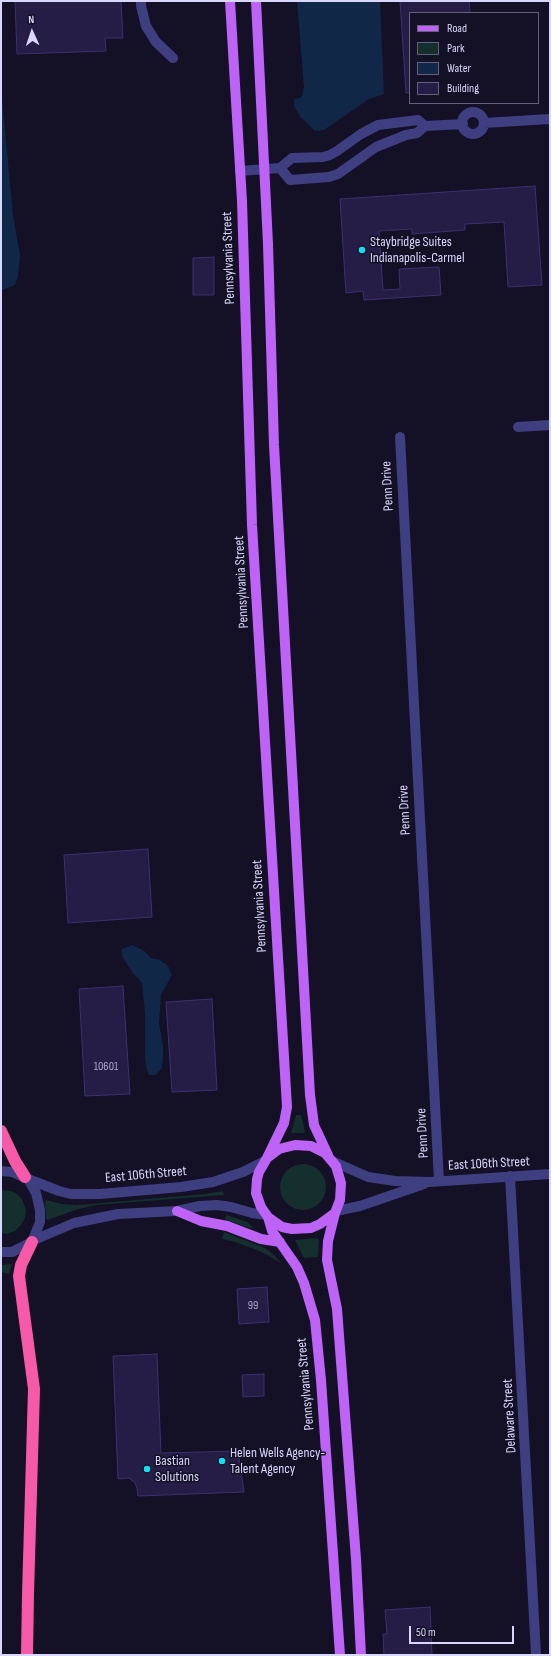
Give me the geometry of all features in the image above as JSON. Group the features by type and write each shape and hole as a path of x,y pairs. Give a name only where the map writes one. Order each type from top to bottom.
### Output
{"highway":[{"path":"1,1131 15,1161 26,1178"},
{"path":"28,1655 28,1555 34,1389 19,1276 21,1265 33,1241"}],"main road":[{"name":"Pennsylvania Street","path":"230,1 240,171 252,518 287,1107 284,1123 266,1159"},
{"path":"256,1 268,244 274,445 310,1094 314,1125 330,1159 340,1174 341,1183 341,1191 328,1241 327,1260 337,1309 356,1559 361,1655"},
{"path":"330,1159 318,1149 311,1146 295,1145 279,1149 266,1159 259,1172 256,1186 258,1200 267,1216 282,1227 301,1230 320,1224 335,1212"},
{"path":"177,1211 200,1221 227,1226 261,1239 280,1242"},
{"name":"Pennsylvania Street","path":"267,1216 272,1231 297,1267 304,1283 315,1320 321,1380 340,1655"}],"street":[{"path":"141,1 146,26 156,42 173,58"},
{"path":"472,112 478,113 484,123 480,131 472,133 464,129 463,124 466,115 472,112"},
{"path":"484,123 550,119"},
{"path":"240,171 280,168 292,158 323,157 330,155 361,134 378,125 418,120 424,126"},
{"path":"388,123 393,140"},
{"path":"280,168 290,180 329,177 338,174 376,147 417,133 424,126 463,124"},
{"path":"518,428 550,426"},
{"name":"Penn Drive","path":"400,437 435,1181"},
{"name":"East 106th Street","path":"1,1171 12,1172 59,1191 71,1194 108,1193 181,1187 213,1182 243,1172 266,1159"},
{"name":"East 106th Street","path":"330,1159 368,1177 378,1180 435,1181 550,1174"},
{"name":"Delaware Street","path":"510,1176 536,1655"},
{"path":"26,1178 36,1193 40,1210 40,1222 33,1241"},
{"name":"East 106th Street","path":"335,1212 360,1206 435,1181"},
{"path":"1,1252 12,1252 74,1223 118,1214 177,1211 200,1206 217,1205 267,1216"}],"green space":[{"path":"296,1115 301,1115 304,1133 291,1133"},
{"path":"298,1164 308,1164 320,1170 325,1178 325,1196 320,1204 312,1209 298,1210 290,1207 283,1200 280,1192 280,1182 283,1174 290,1167"},
{"path":"1,1190 11,1191 17,1194 22,1199 26,1210 25,1218 21,1225 15,1231 7,1234 1,1233"},
{"path":"223,1191 224,1195 96,1205 75,1210 48,1220 46,1219 45,1201 47,1200 61,1204 78,1205 205,1194"},
{"path":"226,1215 247,1222 253,1227 250,1228 225,1220"},
{"path":"224,1232 265,1248 282,1264 266,1254 254,1249 222,1239"},
{"path":"317,1238 319,1240 318,1257 304,1258 295,1240"},
{"path":"12,1264 9,1274 1,1272 1,1265"}],"water":[{"path":"297,1 380,1 384,94 369,99 324,130 315,131 300,116 294,106 294,99 301,98 304,87"},
{"path":"1,88 13,215 20,255 18,276 15,285 3,290 1,290"},
{"path":"132,945 143,950 151,958 160,960 168,966 172,975 161,995 159,1023 163,1046 163,1058 162,1068 156,1075 149,1075 146,1067 145,1013 142,983 132,972 122,956 122,949"}],"building":[{"path":"15,1 121,1 123,38 105,38 106,51 17,54"},
{"path":"400,1 469,1 470,12 409,12 409,93 406,93"},
{"name":"Staybridge Suites Indianapolis-Carmel","path":"535,186 542,285 508,287 504,222 465,224 465,230 412,234 412,229 379,231 383,290 400,289 399,269 439,267 441,295 364,300 363,291 346,293 340,199"},
{"path":"214,257 214,295 193,295 193,258"},
{"path":"148,849 152,917 68,923 64,855"},
{"path":"123,986 130,1094 85,1096 79,989"},
{"path":"212,999 217,1090 172,1092 166,1002"},
{"path":"267,1287 269,1322 239,1324 237,1289"},
{"path":"157,1354 161,1453 238,1451 244,1492 138,1496 135,1483 129,1478 118,1479 113,1356"},
{"path":"264,1374 264,1396 243,1397 242,1375"},
{"path":"430,1607 432,1655 384,1655 383,1634 387,1634 385,1610"}],"place":[{"name":"Staybridge Suites Indianapolis-Carmel","path":"362,250"},
{"name":"Helen Wells Agency- Talent Agency","path":"222,1461"},
{"name":"Bastian Solutions","path":"147,1469"}]}
